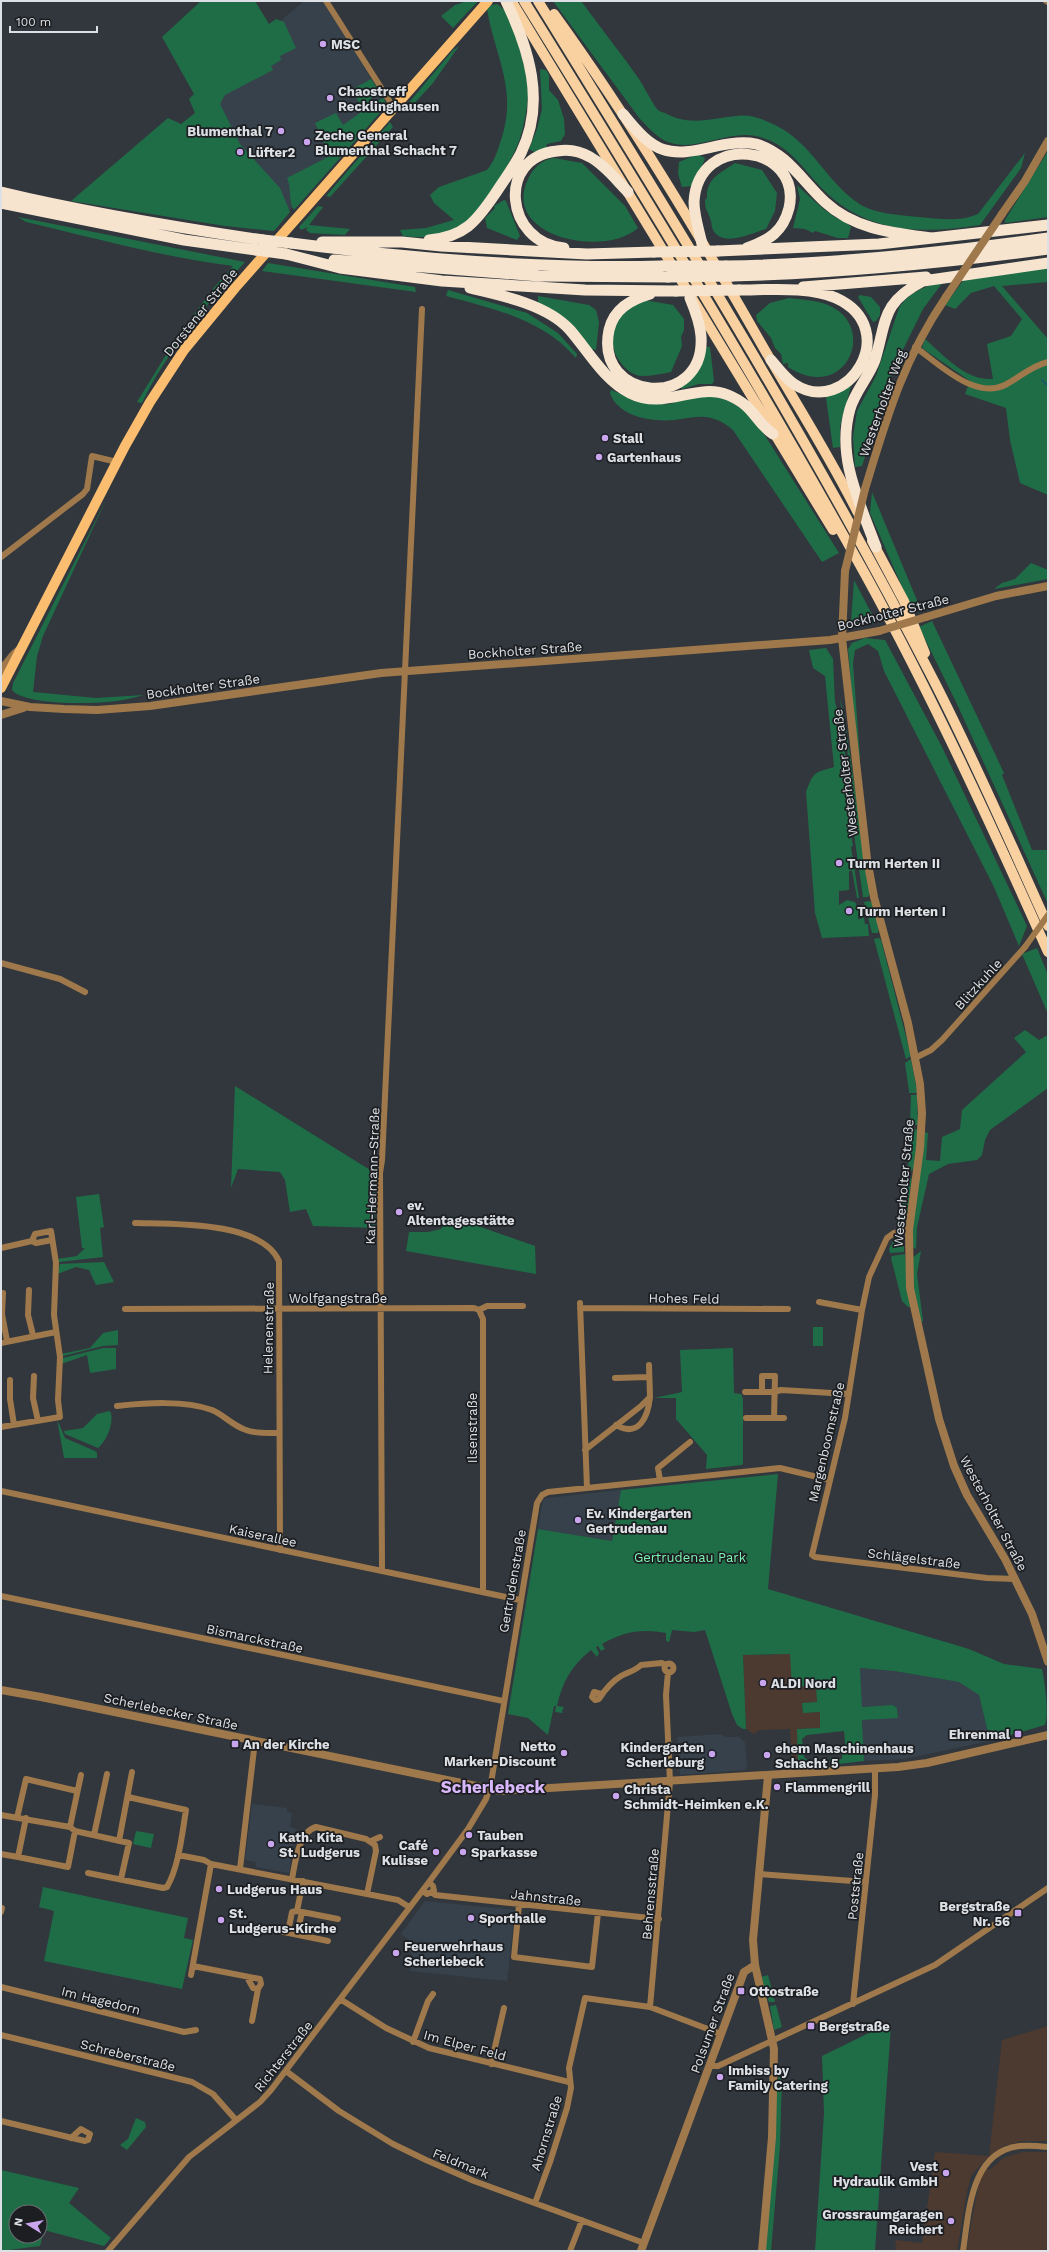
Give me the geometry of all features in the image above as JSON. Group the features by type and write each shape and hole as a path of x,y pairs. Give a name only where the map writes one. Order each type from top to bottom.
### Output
{"highway":[{"path":"402,242 410,239 443,239 460,234 474,222 512,168 526,140 534,110 533,80 522,37 506,1"},
{"path":"511,1 628,192 690,298 854,565 866,575"},
{"path":"524,1 656,213 756,382 866,575 994,830 1048,952"},
{"path":"538,1 749,348 847,519 934,681 992,800 1048,926"},
{"path":"544,1 623,114 825,451 904,601 924,650 934,681"},
{"path":"623,114 641,136 663,149 685,152 729,143 745,142 757,144 778,155 787,162 826,203 851,220 884,231 933,238"},
{"path":"628,192 596,161 588,156 566,150 542,154 530,161 519,177 514,196 521,222 528,231 541,240 557,247 639,253"},
{"path":"702,244 694,202 696,192 704,172 722,156 746,153 759,155 778,168 786,179 790,205 782,227 773,236 767,241 737,251"},
{"path":"1,192 53,204 166,226 263,240 377,254 457,260 588,266 726,266 817,262 932,253 1048,238"},
{"path":"1,203 184,240 256,250 384,265 539,276 668,277 821,272 913,265 1048,249"},
{"path":"291,243 402,242 534,252 639,253 737,251 879,244 1048,225"},
{"path":"286,254 340,268 442,281 559,289 660,291 763,290 807,292 834,297 858,314 864,324 868,348 859,370 850,380 832,389 820,391 805,390 793,384 771,360"},
{"path":"876,547 855,490 848,463 846,439 850,407 874,362 887,314 900,296 923,281 1048,263"},
{"path":"763,290 972,273"},
{"path":"442,281 529,304 558,319 569,329 604,373 622,389 632,394 661,400 710,391 727,394 744,402 767,430 773,434"},
{"path":"660,291 636,298 624,305 616,314 607,340 611,362 624,378 645,388 660,390 669,387 690,373 696,365 701,336 690,298"}],"main road":[{"name":"Dorstener Straße","path":"1,688 117,462 150,402 184,350 235,288 486,4"}],"street":[{"path":"326,1 394,108"},
{"name":"Westerholter Weg","path":"842,638 845,571 865,489 900,381 915,347 946,297 1033,168 1048,141"},
{"name":"Karl-Hermann-Straße","path":"382,1572 380,1173 382,1160 422,309"},
{"path":"915,347 963,381 986,388 1004,385 1033,366 1048,362"},
{"path":"1,557 83,494 87,489 92,456 117,462"},
{"name":"Bockholter Straße","path":"1,701 30,707 97,710 150,706 349,676 842,638 879,630 996,596 1048,586"},
{"name":"Westerholter Straße","path":"842,638 860,801 874,898 908,1023 920,1084 922,1130 908,1230 910,1288 945,1442 960,1479 1015,1579 1032,1614 1048,1662"},
{"path":"1,670 14,654 22,648"},
{"path":"1,715 13,710 30,707"},
{"name":"Blitzkuhle","path":"915,1058 930,1050 942,1040 1025,947 1048,915"},
{"path":"1,963 60,979 86,992"},
{"name":"Helenenstraße","path":"135,1223 195,1226 222,1230 257,1240 269,1247 279,1261 280,1550"},
{"name":"Margenboomstraße","path":"812,1555 840,1443 850,1394 862,1310 870,1277 887,1238 894,1233 908,1230"},
{"path":"1,1427 60,1417 58,1400 60,1357 54,1315 56,1263 51,1231 35,1234 32,1241"},
{"path":"1,1248 32,1241 36,1243 52,1240"},
{"path":"29,1290 28,1315 33,1335"},
{"path":"3,1293 2,1314 4,1342 33,1335 56,1332"},
{"path":"819,1302 862,1310"},
{"path":"479,1310 487,1306 523,1306"},
{"name":"Hohes Feld","path":"587,1488 580,1306 788,1309"},
{"name":"Wolfgangstraße","path":"125,1309 479,1310"},
{"name":"Ilsenstraße","path":"479,1310 483,1319 483,1592"},
{"path":"616,1425 625,1429 638,1426 647,1416 650,1397 649,1365"},
{"path":"34,1376 33,1398 38,1421"},
{"path":"762,1392 762,1376 775,1376 774,1418"},
{"path":"615,1378 649,1377"},
{"path":"10,1380 10,1399 14,1425"},
{"path":"745,1392 774,1392 781,1390 850,1394"},
{"path":"585,1450 650,1397"},
{"path":"117,1406 155,1404 201,1407 222,1415 245,1430 253,1433 279,1433"},
{"path":"746,1418 784,1418"},
{"path":"660,1480 658,1468 690,1442"},
{"name":"Gertrudenstraße","path":"490,1790 520,1600 538,1498 548,1492 780,1468 830,1480"},
{"name":"Kaiserallee","path":"1,1491 520,1600"},
{"name":"Schlägelstraße","path":"812,1555 815,1557 988,1578 1015,1579"},
{"name":"Bismarckstraße","path":"1,1596 504,1702"},
{"name":"Behrensstraße","path":"600,1694 618,1678 636,1670 641,1664 662,1663 665,1665 665,1669 668,1672 666,1695 670,1782 650,2007"},
{"name":"Scherlebecker Straße","path":"1,1690 490,1790 531,1791 875,1770 927,1763 1048,1735"},
{"path":"240,1869 254,1741"},
{"name":"Poststraße","path":"853,2004 875,1795 875,1770"},
{"path":"119,1841 132,1772"},
{"path":"94,1835 107,1774"},
{"path":"70,1827 81,1775"},
{"path":"762,2251 772,2137 773,2041 754,1965 753,1931 768,1776"},
{"path":"17,1818 26,1779 78,1791"},
{"name":"Richterstraße","path":"108,2251 189,2157 265,2097 409,1907 423,1891 467,1830 490,1790"},
{"path":"88,1873 167,1887 178,1855 186,1810 128,1797"},
{"path":"1,1815 26,1818 70,1827 75,1831 129,1843 121,1879"},
{"path":"18,1857 26,1818"},
{"path":"292,1880 297,1856 306,1833 310,1828 316,1827 371,1841 380,1837"},
{"path":"1,1854 68,1867 75,1831"},
{"path":"367,1894 376,1851 371,1841"},
{"path":"178,1855 204,1860 211,1864 398,1900 409,1907"},
{"path":"191,1975 211,1864"},
{"path":"758,1874 866,1882"},
{"path":"297,1934 303,1881"},
{"path":"423,1891 427,1894 432,1892 434,1886 429,1882"},
{"path":"710,2066 718,2066 935,1965 1048,1888"},
{"name":"Jahnstraße","path":"432,1892 435,1895 519,1905 659,1919"},
{"path":"519,1905 513,1954 515,1958 592,1967 598,1914"},
{"path":"288,1932 292,1912 299,1911 338,1919"},
{"path":"279,1931 328,1941"},
{"name":"Polsumer Straße","path":"643,2247 744,1972 754,1965"},
{"path":"193,1966 260,1979 261,1984 258,1989 252,2021"},
{"path":"247,1977 253,1988 258,1989"},
{"name":"Im Hagedorn","path":"1,1987 184,2032 196,2030"},
{"path":"413,2042 428,2001 433,1994"},
{"name":"Ahornstraße","path":"535,2203 560,2132 571,2088 569,2082 569,2068 585,1998 650,2007"},
{"name":"Im Elper Feld","path":"340,1999 386,2028 413,2042 442,2052 569,2082"},
{"path":"650,2007 721,2034"},
{"path":"491,2064 504,2008"},
{"name":"Schreberstraße","path":"1,2035 192,2082 214,2094 236,2120"},
{"name":"Feldmark","path":"286,2071 339,2111 405,2150 462,2176 582,2220 643,2247"},
{"path":"1,2121 71,2138"},
{"path":"963,2251 975,2183 986,2164 998,2155 1019,2146 1048,2147"},
{"path":"570,2251 582,2220"}],"shaded area":[{"name":"Zeche General Blumenthal Schacht 7","path":"304,1 324,1 386,104 278,223 194,94"},
{"name":"Ev. Kindergarten Gertrudenau","path":"621,1490 612,1541 538,1529 543,1500 547,1498"},
{"path":"778,1653 790,1654 816,1686 817,1702 802,1703 803,1713 820,1712 820,1728 797,1729 798,1763 802,1767 789,1768 792,1762 790,1729 760,1730 754,1734 746,1729 743,1655 773,1655"},
{"path":"860,1668 894,1671 959,1682 967,1686 979,1695 990,1741 904,1759 864,1761 862,1720 898,1717 897,1708 893,1705 861,1707"},
{"name":"Kindergarten Scherleburg","path":"721,1734 726,1737 739,1737 745,1742 747,1766 745,1770 680,1775 677,1737"},
{"name":"Kath. Kita St. Ludgerus","path":"252,1804 287,1808 287,1812 292,1813 290,1827 296,1829 289,1873 256,1867 255,1862 245,1860"},
{"path":"425,1901 515,1910 507,1981 410,1971 412,1954 405,1948 409,1940 401,1934"},
{"path":"1048,2026 1048,2141 1024,2141 1004,2146 989,2156 1002,2040"},
{"path":"935,2152 989,2156 971,2176 957,2251 895,2251 896,2240 922,2243"},
{"path":"1023,2152 1048,2152 1048,2251 966,2251 979,2182 987,2168 989,2170 1005,2157"}],"green space":[{"path":"201,1 255,1 269,24 276,19 284,22 296,48 280,56 281,60 271,66 273,70 225,95 220,104 240,144 280,188 290,212 274,231 225,226 71,201 168,118 181,124 195,113 189,99 194,94 162,37"},
{"path":"468,1 478,1 453,28 441,16 455,5"},
{"path":"553,1 581,1 625,59 659,111 678,118 694,121 747,116 770,123 788,132 799,141 846,194 864,207 871,210 895,215 942,219 971,217 978,214 1025,153 1021,168 980,225 934,230 891,226 871,221 852,212 833,199 788,152 774,142 753,136 741,135 691,145 679,145 660,138 640,119"},
{"path":"497,4 506,12 512,22 528,83 526,112 521,133 511,160 476,212 459,227 438,235 424,237 403,236 400,230 426,228 454,220 434,203 430,195 439,187 487,170 496,156 506,122 507,105 503,73 487,9 492,5"},
{"path":"459,46 433,83 411,107 406,106 453,50"},
{"path":"540,69 546,70 549,75 549,90 558,100 564,119 565,134 561,141 547,144 546,148 536,153 529,149 537,129 542,109"},
{"path":"371,79 381,94 378,97 375,95 371,98 374,102 384,98 386,106 294,210 291,203 287,178 330,156 315,123 336,113 343,125 364,110 351,90"},
{"path":"390,122 393,127 330,197 326,196"},
{"path":"1048,151 1048,217 1005,223 1005,220"},
{"path":"697,154 705,158 702,165 692,186 682,187 678,174 679,162"},
{"path":"554,158 582,163 625,206 638,228 622,237 602,241 580,241 559,236 541,227 528,214 523,197 529,177 534,170 542,162"},
{"path":"735,163 762,170 777,193 775,211 766,229 746,236 730,239 718,235 713,230 705,200 707,198 709,186 715,177"},
{"path":"797,185 828,213 847,223 851,227 848,238 838,238 815,231 813,233 805,229 793,228 800,199"},
{"path":"504,200 506,201 520,236 517,240 487,228 485,218 495,208 494,206"},
{"path":"318,206 323,207 309,225 350,229 345,235 310,233 306,230 308,227 301,230 299,227"},
{"path":"18,217 245,262 202,311 163,365 142,403 137,402 174,342 212,290 233,266 181,258 129,247 26,222"},
{"path":"268,263 415,287 416,292 262,271"},
{"path":"1048,268 1048,282 1002,286 1048,339 1048,495 1020,483 1010,440 1006,408 965,394 970,381 922,348 925,339 947,359 964,371 983,379 993,379 987,344 1011,336 1022,319 994,286 971,293 955,309 945,305 965,278"},
{"path":"943,282 923,309 892,372 862,466 855,467 853,437 857,411 876,376 899,308 903,302 918,290"},
{"path":"448,290 527,313 558,333 577,354 576,358 563,345 533,325 499,311 446,296"},
{"path":"860,295 871,297 880,307 880,315 876,321 873,322 858,297"},
{"path":"538,296 589,305 596,310 599,322 596,350 592,349 570,324 538,303"},
{"path":"789,298 829,305 846,319 852,332 853,347 848,360 838,370 825,376 808,376 788,367 788,363 783,364 781,354 775,348 771,338 757,321 756,315 770,303"},
{"path":"644,300 673,305 684,319 684,330 681,337 682,346 671,372 641,376 632,373 621,363 615,354 613,335 620,318 635,304"},
{"path":"706,347 710,347 714,381 712,384 699,384 682,389 680,386 700,369"},
{"path":"851,386 840,427 840,447 833,448 826,398 829,394"},
{"path":"611,390 636,399 654,403 669,404 691,397 709,396 725,399 740,407 754,418 839,553 822,562 733,430 727,425 720,421 705,417 674,420 646,419 628,413 620,408 610,393"},
{"path":"872,492 921,610 913,612 870,513"},
{"path":"107,498 43,636 37,656 33,692 96,698 144,695 116,701 61,703 31,699 19,695 12,690 13,683"},
{"path":"1031,563 1048,570 1048,579 994,589 1002,583 1015,579"},
{"path":"854,580 876,622 870,625 851,622"},
{"path":"932,621 1004,773 1002,775 1032,850 1048,850 1048,904 957,704 919,627"},
{"path":"865,638 885,640 942,747 1027,926 1019,946 994,887 884,671 878,651 868,644 855,650 853,663 860,758 857,758 848,649 852,643"},
{"path":"826,648 833,659 835,702 841,722 852,808 850,828 853,846 851,847 859,898 857,898 852,871 849,871 849,890 839,891 839,905 847,900 855,902 859,910 858,919 861,919 863,913 865,924 868,924 869,936 822,938 815,913 806,792 813,776 822,770 834,767 825,676 813,668 809,650"},
{"path":"840,698 844,714 870,893 868,897 863,897 853,827 855,807"},
{"path":"869,901 872,903 879,928 878,933 872,933 864,902"},
{"path":"879,938 881,940 911,1056 906,1059 874,939"},
{"path":"1037,948 1048,975 1048,1014 1022,954"},
{"path":"1025,1030 1039,1040 1048,1035 1048,1088 990,1130 985,1140 982,1155 977,1160 948,1164 929,1174 917,1227 916,1249 914,1248 911,1243 924,1132 928,1133 926,1160 940,1161 942,1137 960,1129 962,1110 1026,1052 1014,1038"},
{"path":"911,1059 917,1091 916,1093 909,1093 905,1063"},
{"path":"235,1086 375,1173 375,1228 313,1226 306,1209 290,1212 285,1180 280,1172 238,1169 231,1188"},
{"path":"911,1095 917,1095 918,1125 910,1125"},
{"path":"912,1128 918,1130 915,1167 911,1171 908,1167"},
{"path":"912,1177 907,1215 903,1223 896,1227 908,1182"},
{"path":"99,1194 104,1227 100,1228 103,1257 59,1262 57,1259 77,1256 85,1248 82,1248 76,1197"},
{"path":"449,1216 535,1246 536,1274 406,1251 409,1232 428,1232 441,1229"},
{"path":"895,1237 900,1238 904,1242 904,1252 890,1253 889,1249"},
{"path":"921,1251 917,1274 923,1321 920,1322 913,1286 912,1258"},
{"path":"905,1254 910,1307 902,1301 891,1258 892,1256"},
{"path":"104,1262 114,1282 96,1285 89,1270 76,1267 57,1274 60,1264"},
{"path":"813,1327 823,1327 823,1346 813,1346"},
{"path":"118,1330 118,1345 103,1346 63,1356 61,1354 90,1348 103,1333"},
{"path":"103,1348 116,1348 116,1369 90,1373 87,1355 61,1364 63,1358"},
{"path":"733,1348 734,1393 741,1394 743,1399 743,1463 742,1465 706,1469 707,1455 676,1419 676,1398 654,1398 682,1392 680,1350"},
{"path":"110,1411 112,1420 111,1425 107,1436 98,1448 65,1434 64,1431 83,1428 97,1414"},
{"path":"57,1419 65,1438 95,1451 97,1453 97,1458 64,1458"},
{"name":"Gertrudenau Park","path":"778,1474 768,1589 969,1649 1004,1664 1042,1669 1047,1706 1045,1725 990,1741 979,1695 959,1682 894,1671 860,1668 862,1707 893,1705 897,1708 898,1718 862,1720 864,1761 830,1765 830,1756 832,1760 842,1759 842,1754 846,1753 844,1731 807,1735 802,1739 804,1757 810,1762 821,1760 823,1757 824,1766 801,1767 798,1763 797,1729 820,1728 820,1712 803,1713 802,1703 817,1702 816,1686 792,1687 790,1654 743,1655 746,1729 743,1729 737,1725 732,1714 705,1630 694,1632 672,1630 669,1642 666,1641 666,1633 649,1631 632,1632 602,1644 605,1649 601,1651 598,1646 596,1647 599,1653 597,1657 591,1650 573,1668 565,1682 557,1706 564,1707 562,1711 563,1713 555,1712 556,1706 554,1706 548,1735 528,1718 508,1714 538,1529 612,1541 621,1490"},
{"path":"136,1831 154,1834 151,1848 133,1844"},
{"path":"43,1887 188,1918 184,1938 193,1940 182,1989 44,1961 54,1911 39,1907"},
{"path":"768,1975 775,2002 769,2002 761,1977"},
{"path":"776,2005 782,2027 774,2030 770,2006"},
{"path":"891,2025 875,2251 815,2251 824,2113 822,2056 877,2029 878,2030"},
{"path":"779,2073 782,2077 780,2146 771,2251 765,2251 776,2089"},
{"path":"136,2118 145,2122 146,2127 127,2150 120,2145 128,2139"},
{"path":"1,2170 79,2188 69,2203 111,2238 104,2246 48,2231 48,2204 8,2204 8,2244 40,2244 40,2246 1,2251"}],"waterway":[{"path":"1042,380 1048,386"}],"place":[{"name":"MSC","path":"323,44"},
{"name":"Chaostreff Recklinghausen","path":"330,98"},
{"name":"Blumenthal 7","path":"281,131"},
{"name":"Zeche General Blumenthal Schacht 7","path":"307,142"},
{"name":"Lüfter2","path":"240,152"},
{"name":"Stall","path":"605,438"},
{"name":"Gartenhaus","path":"599,457"},
{"name":"Turm Herten II","path":"839,863"},
{"name":"Turm Herten I","path":"849,911"},
{"name":"ev. Altentagesstätte","path":"399,1212"},
{"name":"Ev. Kindergarten Gertrudenau","path":"578,1520"},
{"name":"ALDI Nord","path":"763,1683"},
{"name":"Ehrenmal","path":"1018,1734"},
{"name":"An der Kirche","path":"235,1744"},
{"name":"Netto Marken-Discount","path":"564,1753"},
{"name":"Kindergarten Scherleburg","path":"712,1754"},
{"name":"ehem Maschinenhaus Schacht 5","path":"767,1755"},
{"name":"Flammengrill","path":"777,1787"},
{"name":"Christa Schmidt-Heimken e.K.","path":"616,1796"},
{"name":"Tauben","path":"469,1835"},
{"name":"Kath. Kita St. Ludgerus","path":"271,1844"},
{"name":"Café Kulisse","path":"436,1852"},
{"name":"Sparkasse","path":"463,1852"},
{"name":"Ludgerus Haus","path":"219,1889"},
{"name":"Bergstraße Nr. 56","path":"1018,1913"},
{"name":"Sporthalle","path":"471,1918"},
{"name":"St. Ludgerus-Kirche","path":"221,1920"},
{"name":"Feuerwehrhaus Scherlebeck","path":"396,1953"},
{"name":"Ottostraße","path":"741,1991"},
{"name":"Bergstraße","path":"811,2026"},
{"name":"Imbiss by Family Catering","path":"720,2077"},
{"name":"Vest Hydraulik GmbH","path":"946,2173"},
{"name":"Grossraumgaragen Reichert","path":"951,2221"}],"district":[{"name":"Scherlebeck","path":"493,1787"}]}
